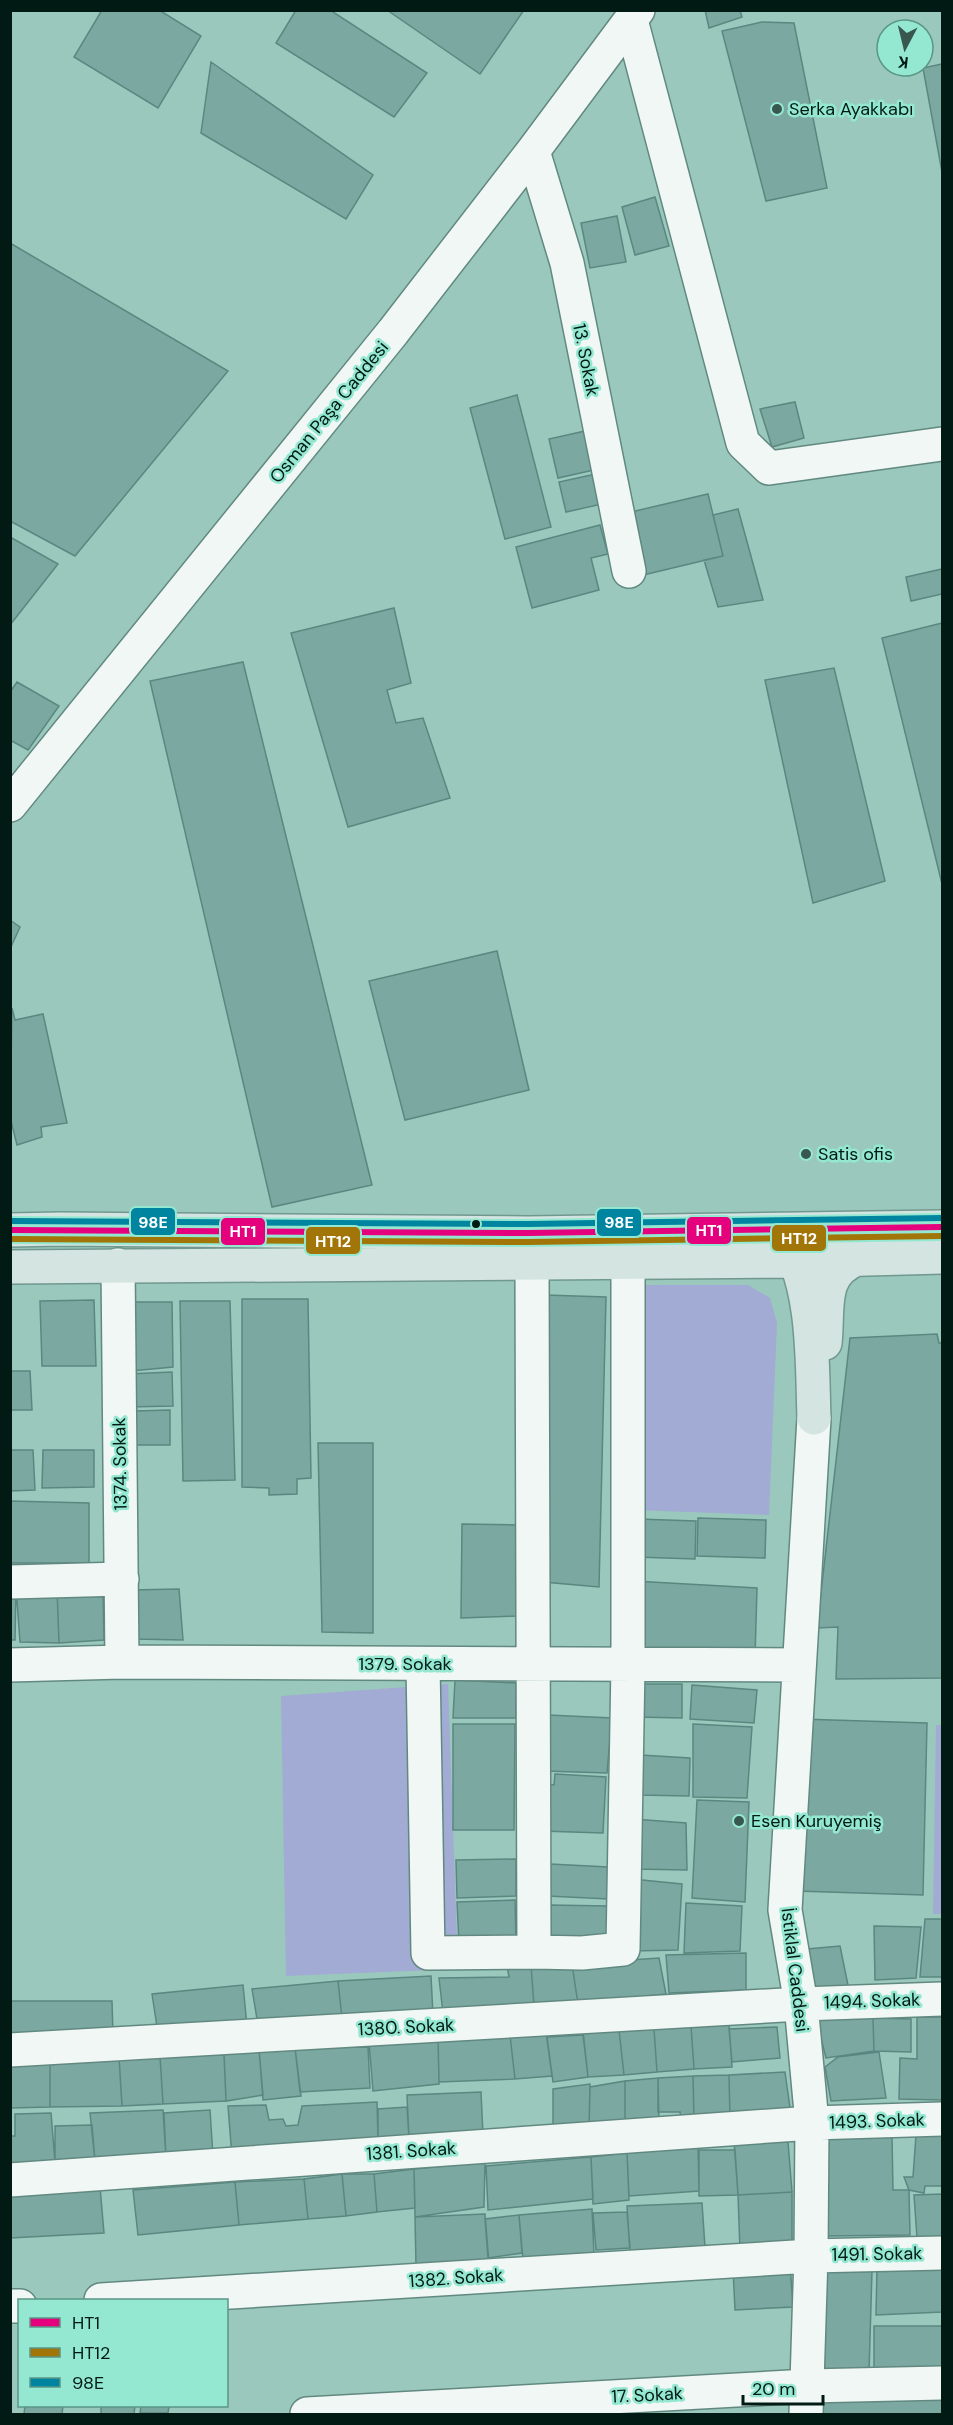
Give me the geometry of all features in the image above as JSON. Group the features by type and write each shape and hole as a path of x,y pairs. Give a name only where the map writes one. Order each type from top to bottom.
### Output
{"main road":[{"path":"10,1230 528,1233 942,1227"},
{"path":"742,1230 778,1236 787,1244 795,1261 812,1338 814,1418"},
{"path":"10,1267 795,1261 942,1257"},
{"path":"814,1418 825,1350 829,1287 837,1272 846,1264 857,1259"}],"street":[{"name":"Osman Paşa Caddesi","path":"10,805 386,340 533,152 635,15"},
{"path":"635,15 743,443 769,468 942,444"},
{"name":"13. Sokak","path":"533,152 567,263 629,571"},
{"path":"532,1262 534,1952"},
{"path":"423,1664 428,1953 582,1953 623,1949 628,1665 628,1262"},
{"name":"1374. Sokak","path":"118,1265 122,1662"},
{"name":"İstiklal Caddesi","path":"807,2401 812,2123 801,2004 785,1910 814,1418"},
{"path":"10,1582 122,1579"},
{"name":"1379. Sokak","path":"10,1665 122,1662 799,1665"},
{"name":"1494. Sokak","path":"801,2004 942,1999"},
{"name":"1380. Sokak","path":"10,2050 801,2004"},
{"name":"1493. Sokak","path":"812,2123 942,2119"},
{"name":"1381. Sokak","path":"10,2180 812,2123"},
{"name":"1491. Sokak","path":"811,2256 942,2253"},
{"name":"1382. Sokak","path":"133,2299 811,2256"},
{"name":"17. Sokak","path":"307,2415 807,2401 942,2383"}],"shaded area":[{"path":"637,1285 748,1285 770,1298 777,1323 769,1515 634,1510"},
{"path":"448,1684 458,1969 286,1976 281,1696"},
{"path":"936,1725 942,1725 942,1914 933,1914"}],"building":[{"path":"102,10 159,10 201,36 158,108 74,57"},
{"path":"296,10 330,10 427,73 394,117 276,43"},
{"path":"387,10 524,10 480,74"},
{"path":"705,10 740,10 742,17 709,28"},
{"name":"Serka Ayakkabı","path":"762,22 794,23 827,188 766,201 722,31"},
{"path":"211,62 373,175 346,219 201,133"},
{"path":"942,64 942,172 925,78 935,78 935,65"},
{"path":"655,197 669,246 635,255 622,207"},
{"path":"617,216 626,262 590,268 581,223"},
{"path":"10,243 228,371 75,556 10,521"},
{"path":"517,395 551,527 505,539 470,408"},
{"path":"795,402 804,438 772,447 760,409"},
{"path":"594,429 603,468 558,478 549,439"},
{"path":"605,472 611,502 566,512 559,482"},
{"path":"708,494 723,556 643,575 631,512"},
{"path":"738,509 763,600 718,607 704,560 723,556 713,515"},
{"path":"600,525 608,554 591,558 599,590 532,608 516,547"},
{"path":"10,537 58,564 10,625"},
{"path":"942,569 942,594 911,601 906,577"},
{"path":"394,608 411,683 387,690 396,723 423,718 450,798 348,827 291,633"},
{"path":"942,623 942,884 882,638"},
{"path":"243,662 372,1185 272,1207 150,681"},
{"path":"834,668 885,881 813,903 765,680"},
{"path":"17,682 59,706 28,750 10,740 10,692"},
{"path":"10,920 20,927 10,949"},
{"path":"497,951 529,1090 405,1120 369,981"},
{"path":"12,1008 15,1020 43,1014 67,1123 41,1127 42,1137 17,1145 10,1117"},
{"path":"545,1295 606,1297 599,1587 543,1582"},
{"path":"242,1299 308,1299 311,1478 297,1479 297,1494 269,1495 269,1488 242,1487"},
{"path":"94,1300 96,1366 42,1366 40,1301"},
{"path":"180,1301 230,1301 235,1480 183,1481"},
{"path":"123,1302 172,1302 173,1367 131,1371"},
{"path":"937,1334 939,1343 942,1343 942,1678 836,1679 838,1627 817,1628 850,1338"},
{"path":"10,1371 30,1371 32,1410 10,1410"},
{"path":"172,1372 173,1406 127,1407 127,1374"},
{"path":"170,1410 170,1445 136,1445 135,1411"},
{"path":"318,1443 373,1443 373,1633 322,1632"},
{"path":"10,1450 33,1450 35,1490 10,1491"},
{"path":"43,1450 94,1450 94,1487 42,1488"},
{"path":"10,1501 89,1503 89,1563 10,1563"},
{"path":"698,1518 766,1520 765,1558 697,1556"},
{"path":"637,1519 696,1521 695,1559 636,1557"},
{"path":"462,1524 517,1525 518,1616 461,1618"},
{"path":"634,1581 757,1588 755,1657 632,1654"},
{"path":"10,1587 16,1587 15,1640 10,1640"},
{"path":"16,1587 57,1589 59,1643 20,1642"},
{"path":"57,1589 103,1590 104,1640 59,1643"},
{"path":"179,1589 183,1640 134,1639 130,1590"},
{"path":"455,1680 516,1683 516,1718 453,1718"},
{"path":"636,1684 682,1684 682,1718 636,1717"},
{"path":"692,1685 757,1690 754,1723 690,1719"},
{"path":"548,1715 612,1718 607,1773 545,1771"},
{"path":"800,1719 927,1723 923,1895 796,1891"},
{"path":"453,1724 515,1724 514,1830 453,1830"},
{"path":"693,1724 752,1727 747,1798 693,1797"},
{"path":"640,1755 690,1758 689,1796 639,1795"},
{"path":"555,1774 606,1777 603,1833 541,1831 545,1784 554,1785"},
{"path":"697,1800 749,1802 745,1902 692,1898"},
{"path":"633,1819 686,1823 687,1870 634,1869"},
{"path":"516,1859 516,1896 457,1898 456,1860"},
{"path":"550,1864 608,1867 608,1899 548,1896"},
{"path":"632,1879 682,1884 678,1950 632,1951"},
{"path":"515,1900 516,1940 459,1943 457,1902"},
{"path":"686,1903 742,1906 740,1951 684,1953"},
{"path":"549,1905 608,1906 608,1938 546,1939"},
{"path":"925,1919 942,1919 942,1977 920,1977"},
{"path":"874,1926 921,1927 916,1978 875,1980"},
{"path":"840,1946 850,1995 811,1997 796,1950"},
{"path":"746,1953 746,1990 669,1993 666,1955"},
{"path":"659,1958 666,1994 578,2004 572,1964"},
{"path":"572,1964 578,2004 534,2006 531,1965"},
{"path":"531,1965 534,2006 443,2013 439,1978 509,1977 507,1966"},
{"path":"431,1976 433,2015 342,2018 338,1981"},
{"path":"338,1981 342,2018 258,2025 252,1989"},
{"path":"243,1985 247,2026 158,2033 152,1994"},
{"path":"10,2001 112,2001 113,2035 10,2038"},
{"path":"917,2017 942,2017 942,2100 899,2099 900,2058 917,2059"},
{"path":"816,2018 873,2018 874,2051 826,2058"},
{"path":"873,2018 911,2019 911,2052 874,2051"},
{"path":"729,2024 732,2067 694,2069 691,2026"},
{"path":"691,2026 694,2069 657,2072 654,2029"},
{"path":"777,2027 780,2058 732,2062 729,2029"},
{"path":"654,2029 657,2072 624,2075 619,2030"},
{"path":"619,2030 624,2075 588,2077 583,2031"},
{"path":"546,2032 552,2076 515,2079 510,2035"},
{"path":"510,2035 515,2079 439,2082 438,2037"},
{"path":"583,2035 588,2077 553,2082 547,2037"},
{"path":"438,2037 439,2084 373,2091 369,2042"},
{"path":"368,2047 370,2088 300,2092 295,2048"},
{"path":"295,2048 301,2096 263,2100 259,2049"},
{"path":"259,2049 263,2095 226,2101 224,2052"},
{"path":"879,2052 886,2098 831,2101 825,2067 838,2057"},
{"path":"224,2055 226,2101 163,2104 160,2056"},
{"path":"160,2056 163,2104 122,2106 119,2057"},
{"path":"119,2057 122,2106 50,2107 50,2060"},
{"path":"50,2060 50,2107 10,2108 10,2061"},
{"path":"785,2072 791,2115 730,2118 729,2075"},
{"path":"729,2075 730,2118 694,2121 693,2076"},
{"path":"693,2076 694,2121 681,2120 680,2112 658,2112 658,2078"},
{"path":"658,2078 659,2124 625,2126 625,2081"},
{"path":"625,2081 625,2126 589,2129 590,2087"},
{"path":"590,2084 589,2129 553,2130 553,2089"},
{"path":"481,2092 483,2135 409,2138 407,2095"},
{"path":"377,2102 378,2141 232,2157 228,2106 266,2105 269,2120 283,2119 286,2126 298,2125 302,2106"},
{"path":"407,2107 409,2138 378,2141 378,2109"},
{"path":"163,2110 166,2158 95,2161 90,2113"},
{"path":"210,2110 213,2156 166,2158 164,2113"},
{"path":"51,2113 55,2162 10,2165 10,2136 15,2136 15,2114"},
{"path":"92,2125 95,2161 55,2162 55,2126"},
{"path":"916,2135 942,2135 942,2186 925,2186 924,2193 909,2190 904,2177 913,2177"},
{"path":"825,2136 892,2137 893,2190 909,2190 910,2235 825,2236"},
{"path":"734,2141 788,2142 792,2192 738,2195"},
{"path":"698,2144 699,2191 629,2196 627,2153"},
{"path":"699,2150 735,2150 738,2195 699,2196"},
{"path":"627,2153 629,2200 593,2204 591,2157"},
{"path":"591,2157 593,2199 488,2210 486,2166"},
{"path":"485,2162 484,2207 415,2217 414,2169"},
{"path":"414,2169 415,2208 377,2212 374,2174"},
{"path":"342,2174 374,2174 377,2212 346,2216"},
{"path":"342,2174 346,2216 308,2219 304,2179"},
{"path":"304,2179 308,2219 239,2225 235,2182"},
{"path":"235,2182 239,2225 138,2235 133,2190"},
{"path":"100,2187 104,2233 10,2238 10,2192"},
{"path":"792,2192 792,2247 740,2250 738,2195"},
{"path":"942,2194 942,2238 917,2238 914,2195"},
{"path":"702,2203 705,2247 630,2253 627,2206"},
{"path":"592,2209 594,2255 523,2260 519,2215"},
{"path":"627,2212 630,2248 596,2250 593,2213"},
{"path":"485,2214 489,2264 416,2266 415,2217"},
{"path":"519,2215 522,2253 488,2258 485,2219"},
{"path":"790,2264 793,2307 735,2310 733,2268"},
{"path":"942,2267 942,2312 876,2315 877,2268"},
{"path":"822,2271 872,2271 869,2372 819,2371"},
{"path":"874,2326 942,2326 942,2370 874,2374"},
{"path":"942,2396 942,2414 822,2414 821,2400"},
{"path":"25,2407 63,2407 62,2414 24,2414"},
{"path":"101,2407 135,2407 134,2414 101,2414"},
{"path":"141,2407 169,2407 168,2413 140,2413"}],"transit line":[{"name":"98E","path":"10,1221 528,1224 942,1218"},
{"name":"HT1","path":"10,1230 528,1233 942,1227"},
{"name":"HT12","path":"10,1239 528,1242 942,1236"}],"place":[{"name":"Serka Ayakkabı","path":"777,109"},
{"name":"Satis ofis","path":"806,1154"},
{"name":"Esen Kuruyemiş","path":"739,1821"}]}
